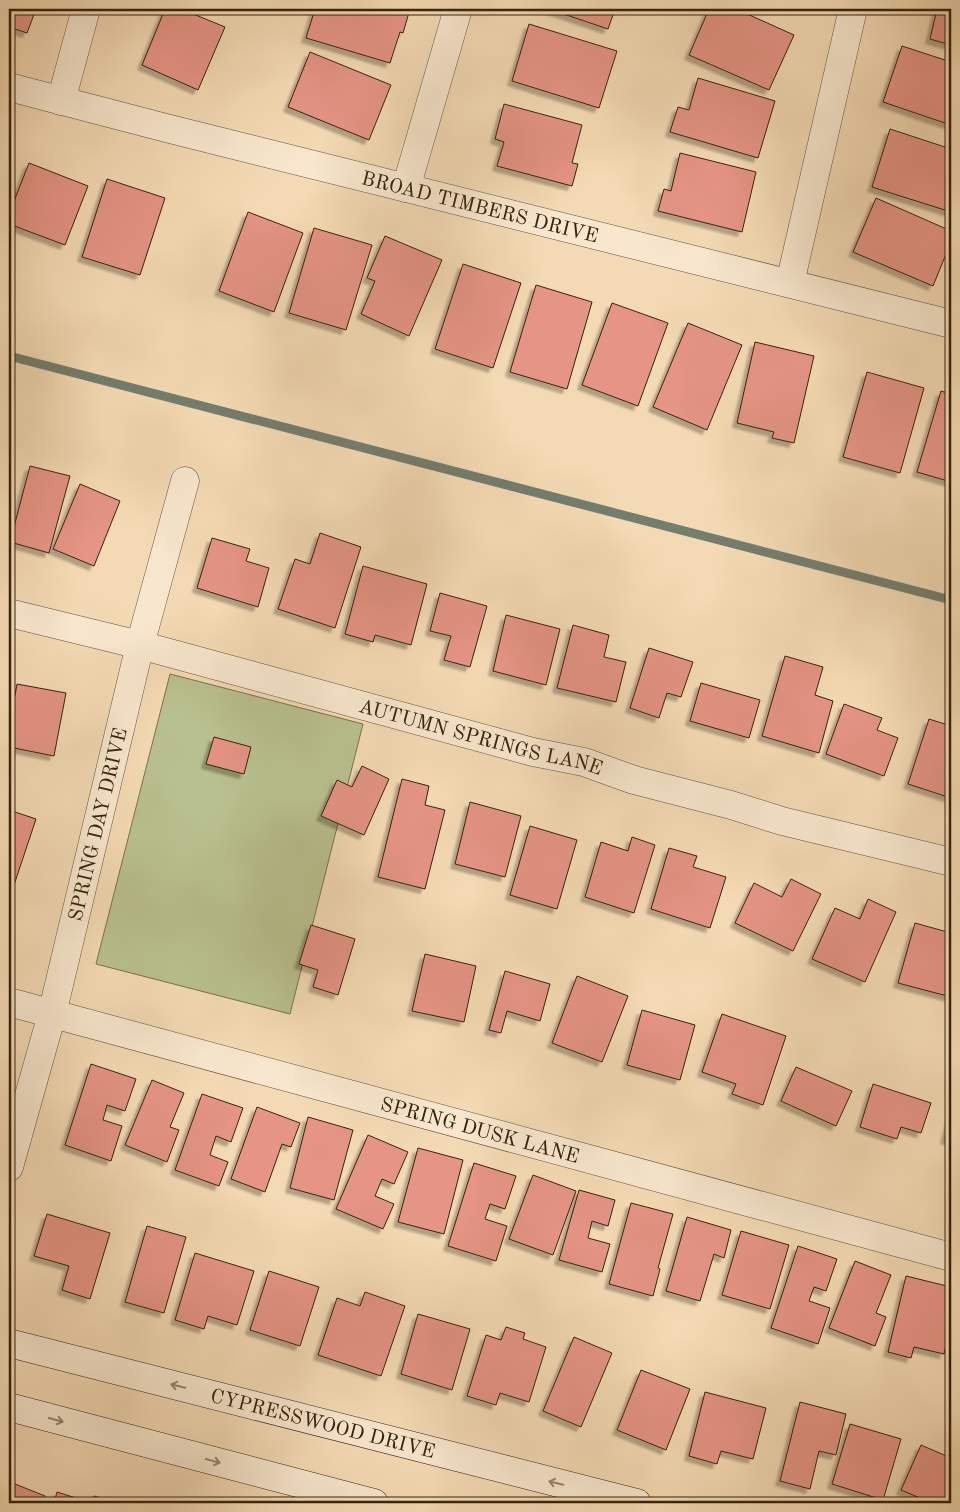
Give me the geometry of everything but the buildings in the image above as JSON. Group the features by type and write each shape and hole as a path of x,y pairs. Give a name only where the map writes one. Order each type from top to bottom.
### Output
{"street":[{"path":"61,101 86,9"},
{"path":"406,188 458,9"},
{"path":"790,283 853,9"},
{"name":"BROAD TIMBERS DRIVE","path":"9,87 951,324"},
{"name":"SPRING DAY DRIVE","path":"9,1167 52,1014 140,645 185,481"},
{"name":"AUTUMN SPRINGS LANE","path":"9,613 140,645 533,752 584,762 634,780 731,805 782,821 951,862"},
{"name":"SPRING DUSK LANE","path":"9,1002 951,1257"},
{"name":"CYPRESSWOOD DRIVE","path":"9,1343 637,1503"},
{"path":"9,1407 374,1503"}],"green space":[{"path":"170,674 363,724 290,1014 96,964"}],"waterway":[{"path":"9,356 951,600"}]}
